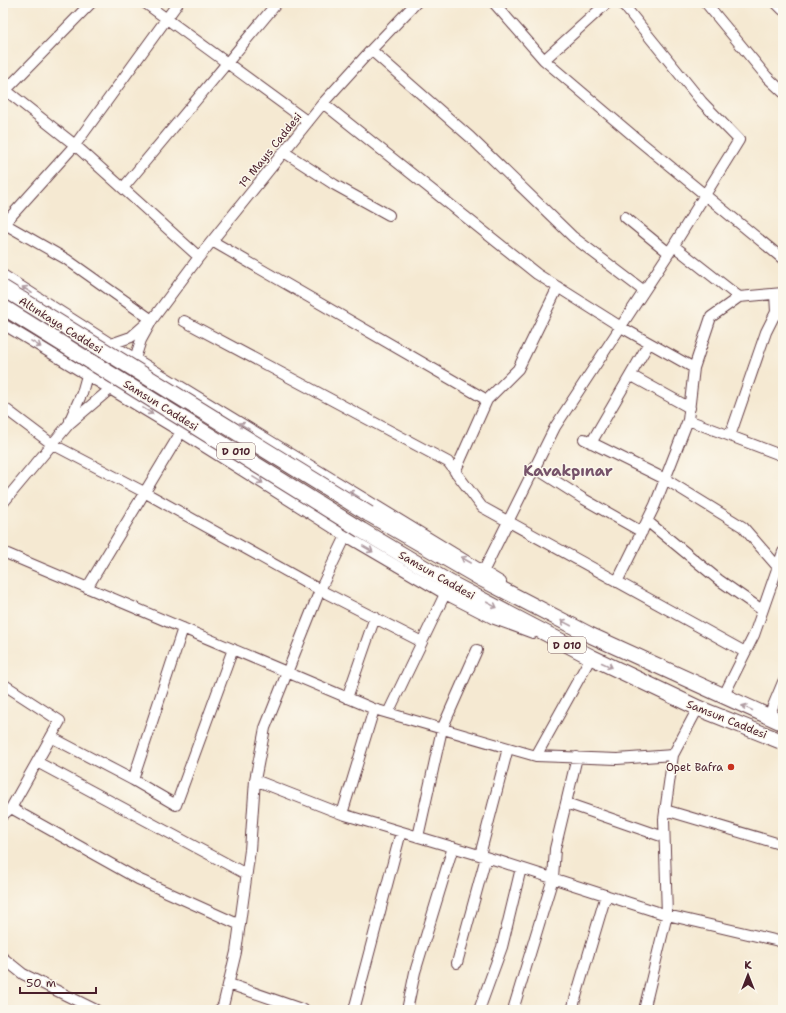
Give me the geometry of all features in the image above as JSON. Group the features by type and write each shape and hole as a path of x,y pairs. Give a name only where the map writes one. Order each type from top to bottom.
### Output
{"highway":[{"name":"Altınkaya Caddesi","path":"3,288 119,361"},
{"name":"Altınkaya Caddesi","path":"3,307 110,373"},
{"name":"Samsun Caddesi","path":"119,361 369,514 481,574 546,612 590,635 768,718 783,723"},
{"name":"Samsun Caddesi","path":"110,373 361,530 450,583 591,657 698,708 783,742"}],"street":[{"path":"91,3 4,90 75,145 199,257"},
{"path":"145,3 308,122"},
{"path":"152,320 66,259 3,224 75,145 178,3"},
{"path":"122,188 277,3"},
{"name":"19 Mayıs Caddesi","path":"111,389 128,374 136,359 141,340 152,320 199,257 323,104 370,50 416,3"},
{"path":"494,3 544,60 637,139 783,259"},
{"path":"544,60 607,3"},
{"path":"3,275 111,344 402,523 481,574 555,427 706,195 739,140 702,102 622,3"},
{"path":"706,3 783,92"},
{"path":"776,3 783,10"},
{"path":"370,50 470,137 573,237 644,291"},
{"path":"323,104 537,274 621,327 694,368"},
{"path":"284,152 335,185 389,215"},
{"path":"625,217 739,297"},
{"path":"212,241 487,400"},
{"path":"455,472 487,400 518,368 558,288"},
{"path":"617,582 647,521 688,420 694,368 711,317 739,297 779,293 779,314"},
{"path":"730,436 766,332 779,314 783,302"},
{"name":"19 Mayıs Caddesi","path":"69,424 82,393 87,375 98,356 111,344 131,337 152,320"},
{"path":"184,321 448,462 482,507 745,652"},
{"path":"3,324 181,432 346,536 445,594 492,618 566,645"},
{"path":"649,343 632,376 587,441 665,479 743,527 777,566"},
{"path":"632,376 690,408"},
{"path":"3,503 69,424 97,399 111,389"},
{"path":"3,407 52,444 144,492 320,590 422,642"},
{"path":"688,420 783,456"},
{"path":"87,588 181,432"},
{"path":"535,468 582,498 642,532"},
{"path":"647,521 719,580 762,610"},
{"path":"219,1010 223,1006 236,952 246,874 255,780 265,728 320,590 346,536"},
{"path":"3,552 374,709 536,756 617,759 673,755"},
{"path":"723,697 754,635 783,552"},
{"path":"388,713 445,594"},
{"path":"347,698 375,617"},
{"path":"133,780 183,628"},
{"path":"51,737 133,780 176,805 233,649"},
{"path":"418,837 442,729 477,650"},
{"path":"536,756 591,657"},
{"path":"768,718 783,682"},
{"path":"3,684 60,721 7,812 138,878 240,925"},
{"path":"644,1010 667,915 664,837 665,810 673,755 698,708"},
{"path":"342,814 374,709"},
{"path":"457,963 508,748"},
{"path":"513,1010 553,878 555,849 577,757"},
{"path":"37,762 246,874"},
{"path":"255,780 342,814 522,868 667,915 783,942"},
{"path":"566,802 664,837"},
{"path":"665,810 783,845"},
{"path":"354,1010 401,832"},
{"path":"407,1010 415,972 453,847"},
{"path":"479,1010 502,947 522,868"},
{"path":"572,1010 606,895"},
{"path":"3,958 23,974 95,1010"},
{"path":"228,984 304,1010"}],"place":[{"name":"Opet Bafra","path":"731,767"}],"district":[{"name":"Kavakpınar","path":"568,471"}]}
